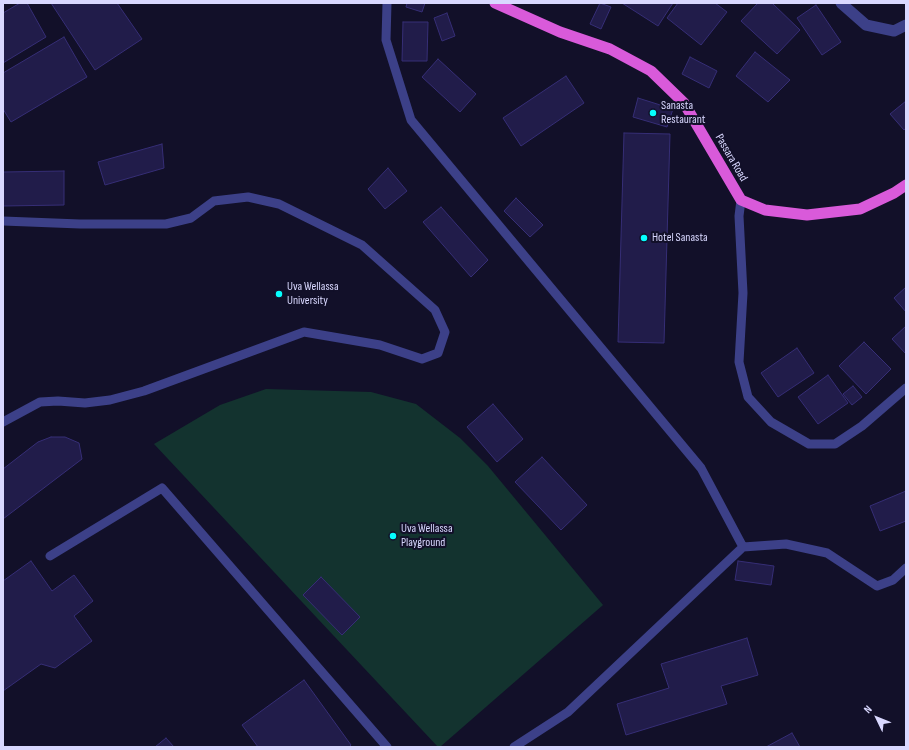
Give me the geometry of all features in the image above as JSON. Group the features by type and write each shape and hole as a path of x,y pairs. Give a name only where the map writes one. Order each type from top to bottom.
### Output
{"highway":[{"name":"Passara Road","path":"495,3 560,32 610,49 651,71 684,102 741,200 765,210 807,215 860,209 894,193 906,185"}],"street":[{"path":"841,3 866,25 894,31 906,26"}],"lane":[{"path":"387,3 386,40 411,120 701,468 743,547"},
{"path":"3,221 80,224 166,224 191,218 214,201 248,197 279,204 362,244 435,310 445,332 438,353 422,359 380,345 304,332 144,391 110,400 85,402 58,400 40,402 3,422"},
{"path":"741,200 739,216 743,293 739,362 748,397 771,422 809,444 835,444 862,426 906,388"},
{"path":"50,556 162,488 387,747"},
{"path":"514,747 568,712 743,547 786,544 826,553 877,586 893,580 906,568"}],"green space":[{"name":"Uva Wellassa Playground","path":"266,389 371,392 416,404 460,438 488,466 603,605 440,747 438,747 154,444 220,405"}],"building":[{"path":"20,3 27,3 46,37 3,63 3,13"},
{"path":"51,3 117,3 142,39 95,70"},
{"path":"407,3 425,3 422,12 406,7"},
{"path":"600,3 611,7 601,29 590,24"},
{"path":"622,3 673,3 658,26"},
{"path":"678,3 715,3 727,12 701,45 667,18"},
{"path":"758,3 772,3 800,30 777,54 741,21"},
{"path":"816,5 841,42 822,55 797,18"},
{"path":"447,13 455,36 442,41 434,18"},
{"path":"403,22 428,22 427,61 402,61"},
{"path":"64,37 87,77 11,122 3,109 3,73"},
{"path":"755,52 790,80 768,102 736,76"},
{"path":"690,57 717,71 709,88 682,74"},
{"path":"438,59 476,94 460,112 422,77"},
{"path":"566,76 584,103 521,146 503,118"},
{"name":"Sanasta Restaurant","path":"638,98 673,109 667,127 633,117"},
{"path":"906,101 906,128 904,130 890,114"},
{"name":"Hotel Sanasta","path":"624,133 670,134 664,343 618,342"},
{"path":"162,144 164,168 105,185 98,162"},
{"path":"388,168 407,191 385,209 368,189"},
{"path":"64,171 64,205 3,206 3,172"},
{"path":"516,198 543,225 530,237 504,211"},
{"path":"441,207 488,260 471,277 423,222"},
{"path":"906,287 906,312 894,298"},
{"path":"906,326 906,354 892,339"},
{"path":"864,342 891,369 866,394 839,366"},
{"path":"797,348 814,373 778,397 761,373"},
{"path":"828,375 848,403 818,424 798,397"},
{"path":"853,386 862,397 852,405 843,394"},
{"path":"493,404 523,439 497,462 467,427"},
{"path":"51,437 65,437 79,443 82,459 3,519 3,469 38,442"},
{"path":"542,457 587,505 561,530 515,482"},
{"path":"906,491 906,521 880,531 870,506"},
{"path":"31,561 52,591 74,575 93,601 74,616 92,641 55,668 41,664 3,691 3,581"},
{"path":"738,561 774,566 771,585 735,580"},
{"path":"321,577 360,617 342,635 303,595"},
{"path":"747,638 758,675 721,686 727,704 626,735 617,704 669,688 661,664"},
{"path":"304,680 351,745 349,747 258,747 242,725"},
{"path":"792,733 800,747 766,747"},
{"path":"166,738 174,747 155,747"}],"place":[{"name":"Sanasta Restaurant","path":"653,113"},
{"name":"Hotel Sanasta","path":"644,238"},
{"name":"Uva Wellassa University","path":"279,294"},
{"name":"Uva Wellassa Playground","path":"393,536"}]}
